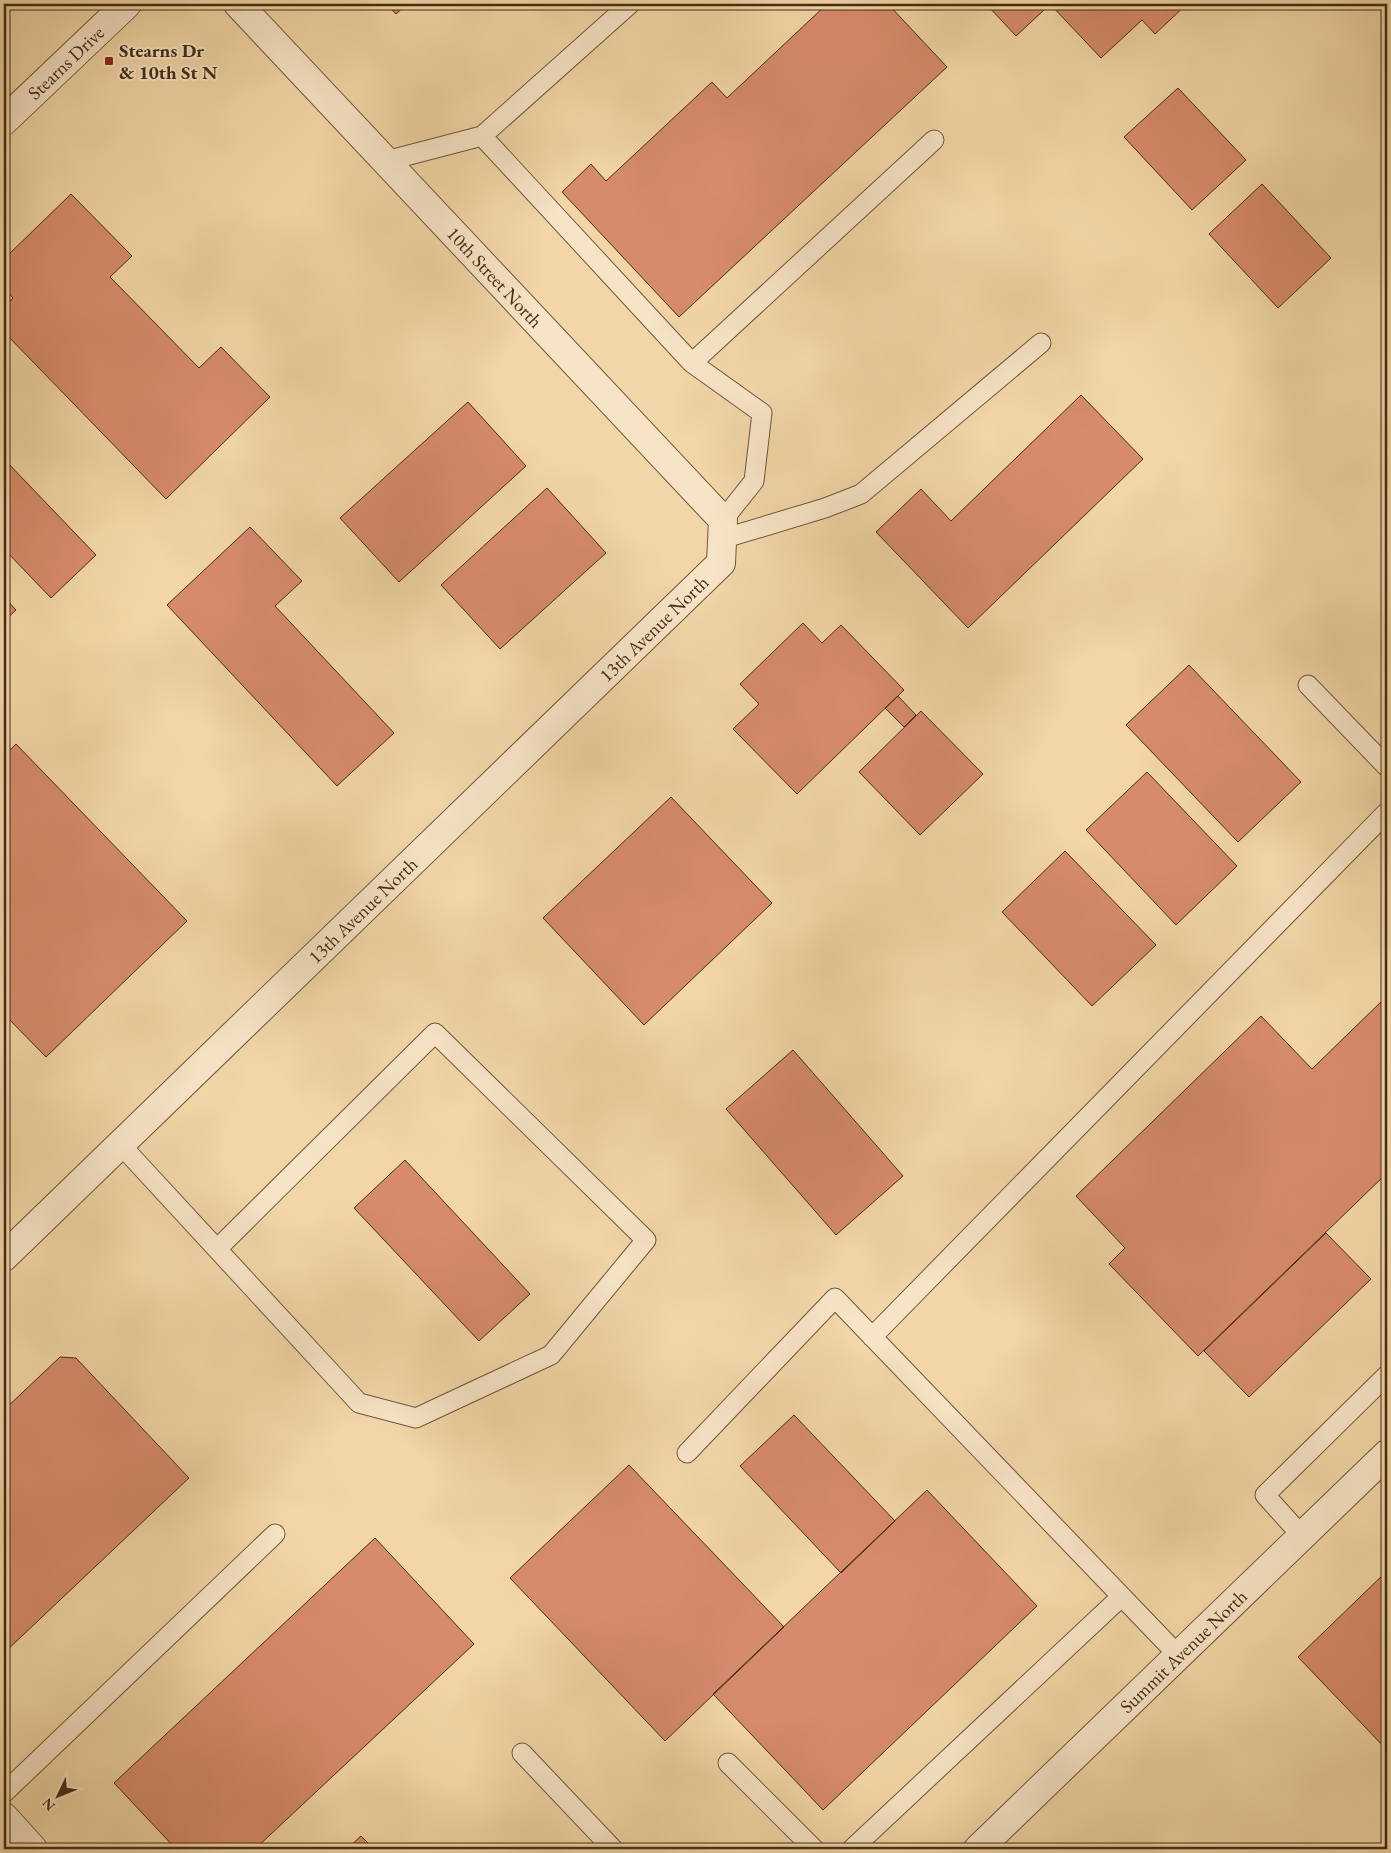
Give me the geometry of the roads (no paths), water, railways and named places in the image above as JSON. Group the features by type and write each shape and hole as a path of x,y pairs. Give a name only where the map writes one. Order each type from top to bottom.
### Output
{"street":[{"name":"Stearns Drive","path":"4,121 126,4"},
{"name":"10th Street North","path":"238,4 386,161 722,540"},
{"name":"13th Avenue North","path":"4,1257 120,1144 722,540"},
{"name":"Summit Avenue North","path":"978,1849 1387,1454"},
{"path":"4,1817 33,1849"}],"lane":[{"path":"386,161 482,136 630,4"},
{"path":"482,136 692,363 762,413 754,480 722,540"},
{"path":"692,363 934,140"},
{"path":"722,540 825,508 861,494 1041,343"},
{"path":"1308,685 1387,767"},
{"path":"872,1337 1387,812"},
{"path":"120,1144 359,1403 416,1418 551,1355 646,1240 435,1032 217,1249"},
{"path":"687,1453 834,1298 1178,1656"},
{"path":"1302,1536 1265,1495 1387,1375"},
{"path":"4,1792 275,1534"},
{"path":"852,1849 1121,1596"},
{"path":"522,1753 613,1849"},
{"path":"728,1763 814,1849"}],"place":[{"name":"Stearns Dr & 10th St N","path":"109,61"}]}
